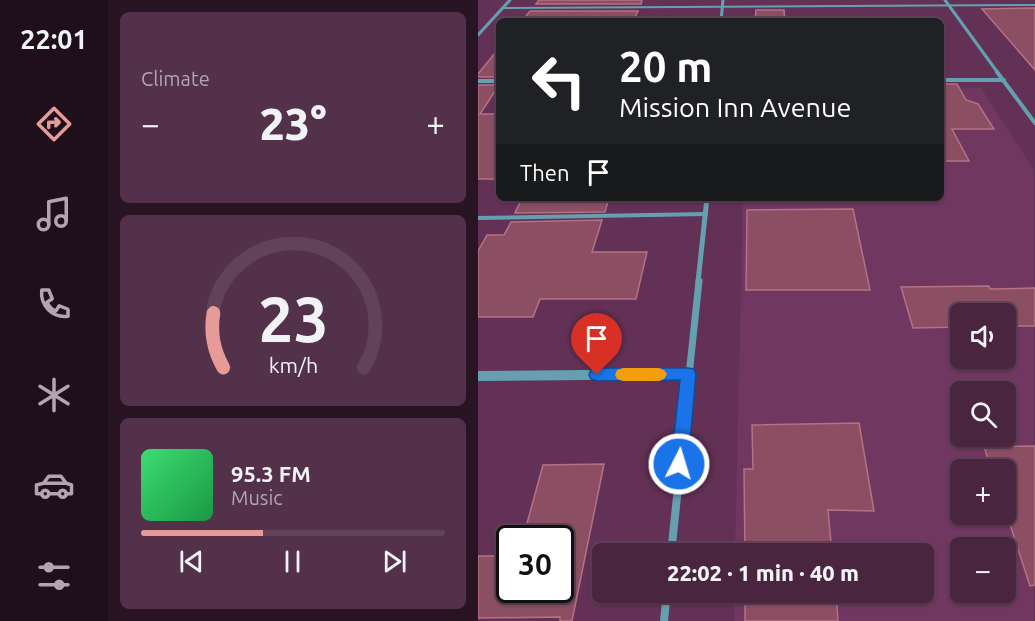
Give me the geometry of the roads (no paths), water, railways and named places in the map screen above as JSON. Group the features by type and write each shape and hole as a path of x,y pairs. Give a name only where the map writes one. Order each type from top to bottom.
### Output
{"street":[{"path":"478,35 510,0"},
{"path":"721,18 723,0"},
{"path":"945,0 1034,123"},
{"path":"944,80 1004,80"},
{"path":"478,81 496,81"},
{"path":"672,543 707,201"},
{"path":"478,376 688,374"},
{"path":"664,621 666,603"}],"lane":[{"path":"503,8 1034,5"},
{"path":"478,218 706,214"}]}
